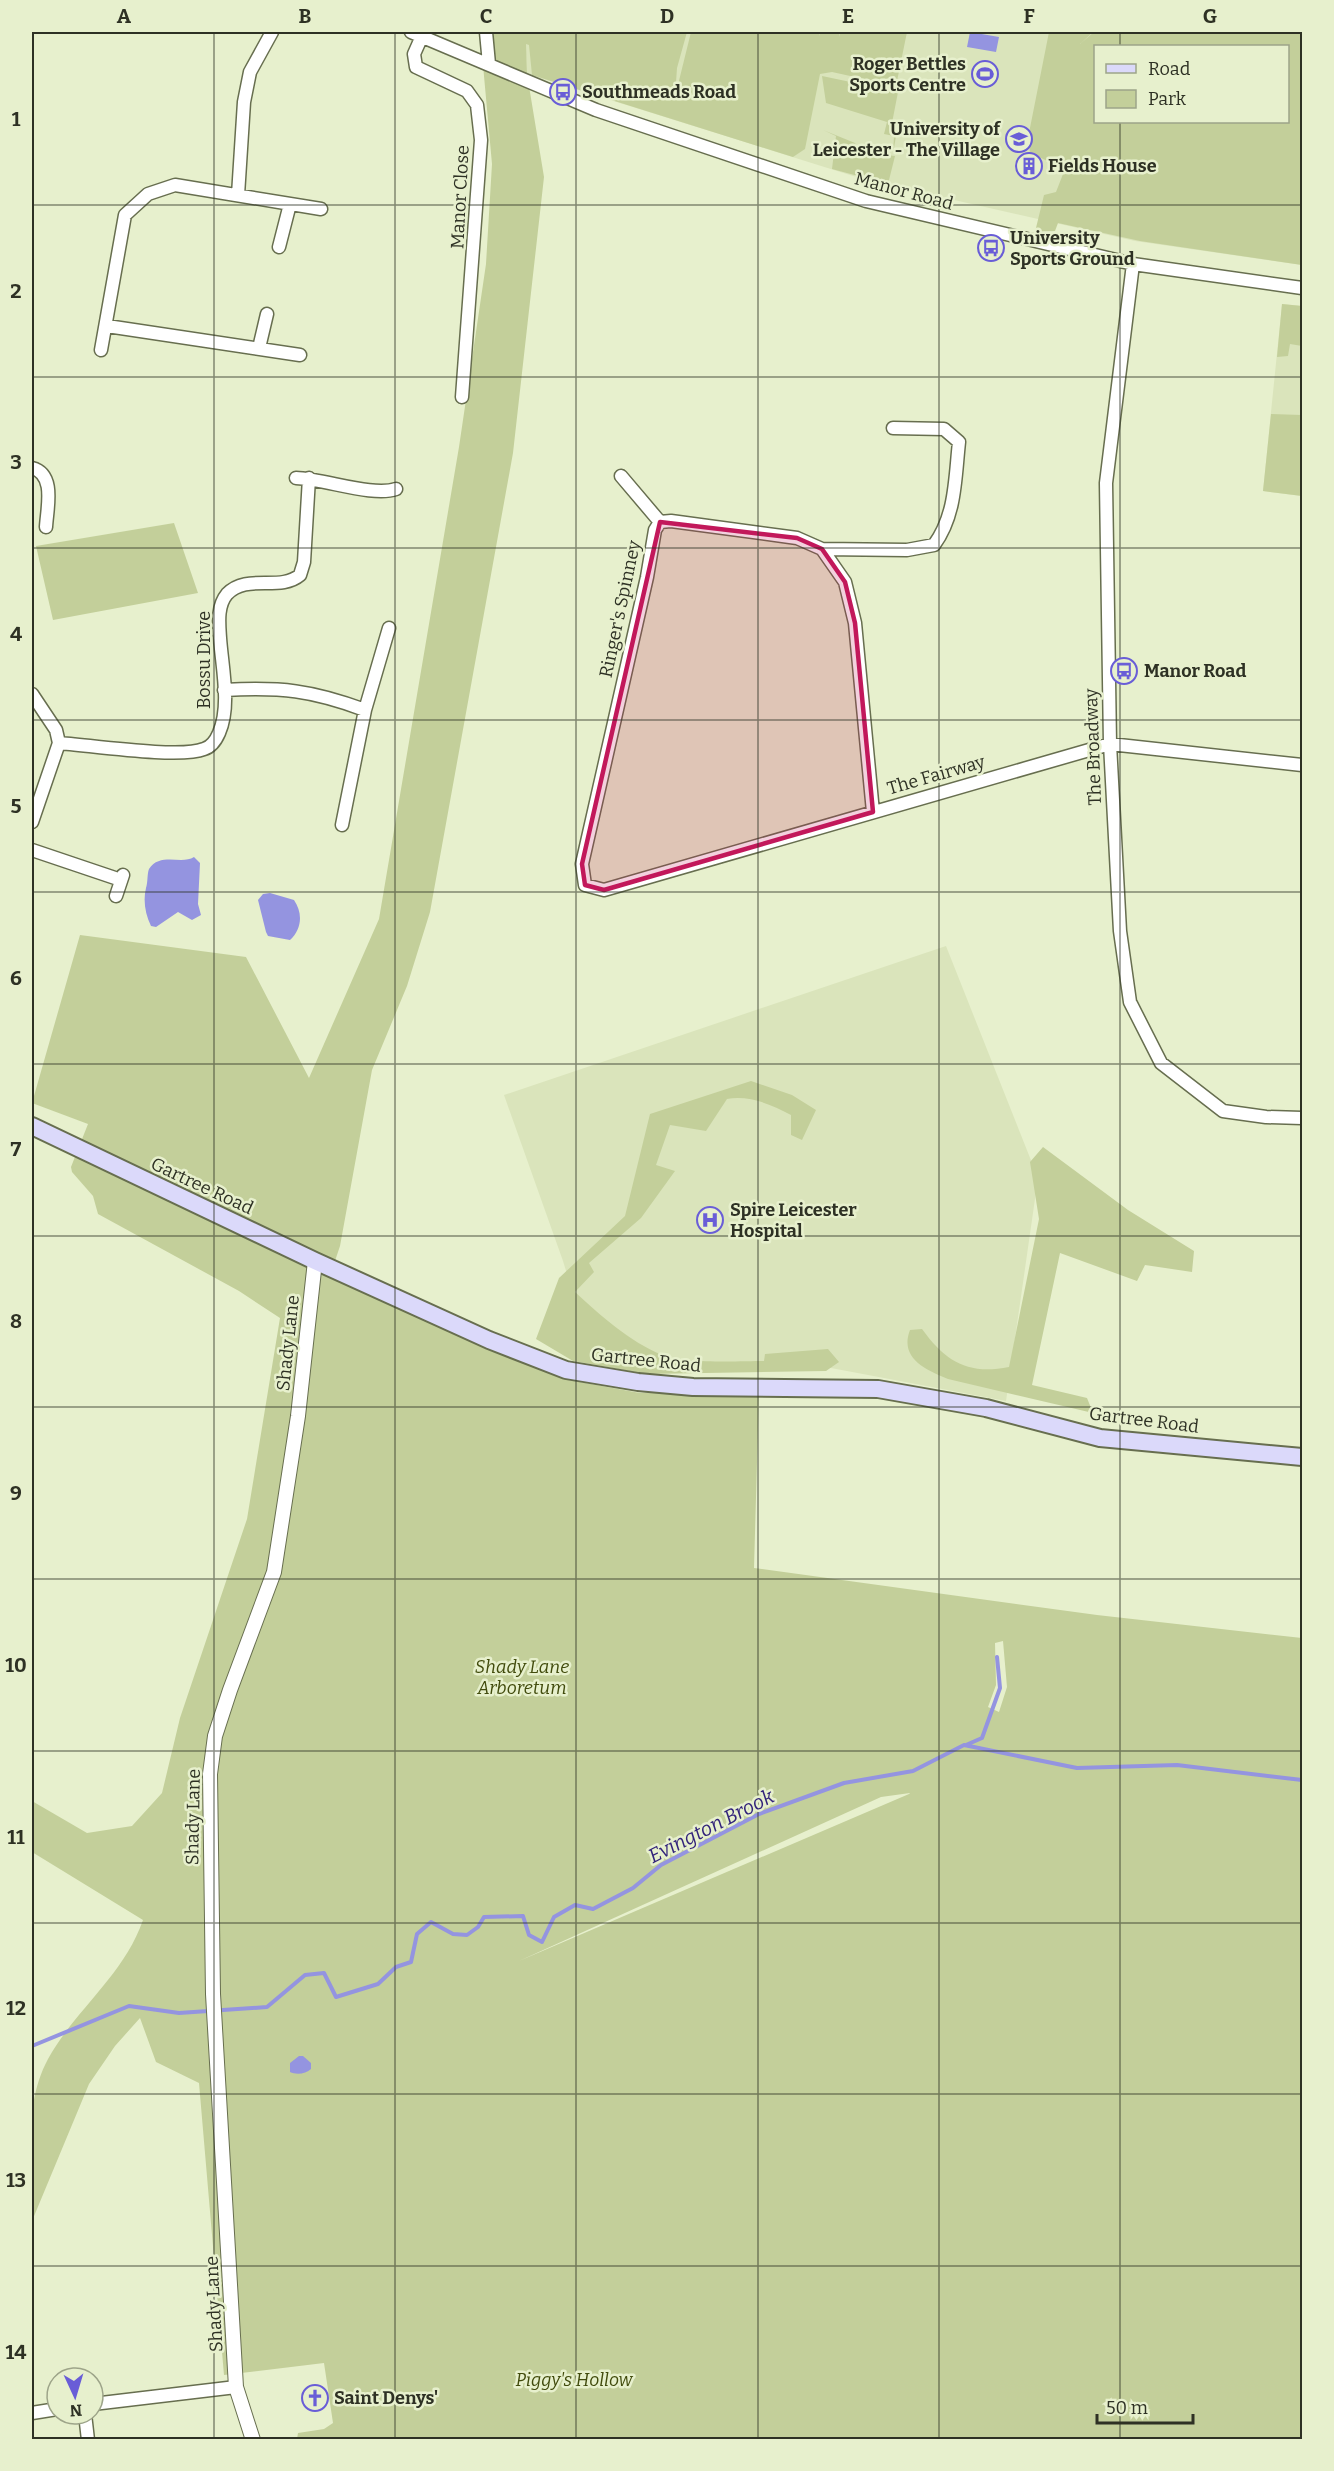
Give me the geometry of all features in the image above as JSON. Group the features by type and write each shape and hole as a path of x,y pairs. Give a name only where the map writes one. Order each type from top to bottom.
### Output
{"main road":[{"name":"Gartree Road","path":"32,1126 315,1261 489,1340 566,1370 638,1382 693,1387 878,1389 986,1408 1100,1438 1302,1457"}],"street":[{"path":"238,195 246,92 250,72 272,32"},
{"path":"486,32 489,64"},
{"name":"Manor Road","path":"416,34 596,110 866,201 1133,264 1302,288"},
{"name":"Manor Close","path":"416,34 414,54 416,67 466,91 477,105 481,140 462,397"},
{"path":"101,350 125,215 148,194 176,185 321,209"},
{"path":"279,247 290,204"},
{"name":"The Broadway","path":"1133,264 1106,483 1110,744 1120,931 1130,1002 1161,1064 1224,1111 1266,1117 1302,1118"},
{"path":"259,348 267,314"},
{"path":"107,326 300,355"},
{"path":"822,549 907,550 934,546 946,529 953,499 959,442 944,429 893,428"},
{"path":"32,468 41,472 47,480 46,527"},
{"path":"621,476 660,522"},
{"path":"296,478 309,478 385,493 396,489"},
{"name":"Bossu Drive","path":"59,743 182,752 206,749 219,733 224,690 219,621 223,601 228,594 241,585 290,580 300,575 304,562 309,478"},
{"name":"Ringer's Spinney","path":"585,885 582,864 647,577 655,530 660,522 671,521 797,538 822,549"},
{"path":"822,549 845,582 855,623 873,812"},
{"path":"342,825 365,710 389,628"},
{"path":"224,690 274,688 302,690 365,710"},
{"path":"32,694 56,730 59,743 32,822"},
{"name":"The Fairway","path":"585,885 604,890 1110,744 1302,765"},
{"path":"32,850 122,877 116,896"},
{"name":"Shady Lane","path":"253,2439 236,2387 213,1994 210,1774 215,1736 273,1572 298,1416 315,1261"},
{"path":"105,2403 236,2387"}],"highlighted area":[{"path":"660,522 797,538 822,549 845,582 855,623 873,812 604,890 585,885 582,864"}],"shaded area":[{"name":"University of Leicester - The Village","path":"525,32 1302,32 1302,265 1135,241 866,180 527,74"},
{"path":"1282,304 1302,306 1302,496 1263,491"},
{"path":"946,946 1038,1178 1006,1401 815,1365 730,1369 591,1352 563,1261 504,1095"}],"green space":[{"path":"480,32 687,32 677,68 675,97 691,32 820,32 819,36 821,32 839,32 839,37 840,32 907,32 896,86 832,72 820,74 805,149 793,157 532,75 529,45 526,44 527,74 544,177 513,453 430,912 407,986 372,1070 340,1246 331,1273 569,1380 640,1393 759,1392 754,1568 1097,1615 1302,1638 1302,2439 297,2439 298,2433 324,2429 333,2423 324,2363 224,2375 199,2083 156,2062 140,2018 115,2046 89,2084 32,2221 30,2138 35,2097 40,2078 59,2041 124,1958 143,1920 32,1852 32,1801 87,1833 132,1826 162,1793 180,1718 247,1519 280,1318 239,1291 98,1214 93,1196 72,1172 71,1167 88,1124 32,1103 80,935 246,957 309,1078 379,919 459,447 486,264 492,164","holes":["1003,1641 1007,1687 999,1712 988,1707 996,1685 995,1643","909,1794 519,1961 881,1797"]},
{"path":"1049,32 1093,32 1080,44 1094,32 1302,32 1302,265 1140,241 1058,223 1055,231 1035,232 1044,195 1056,192 1065,169 1030,153 1028,138"},
{"path":"822,76 898,92 892,123 898,124 893,154 894,136 884,134 887,122 826,103"},
{"path":"823,130 855,143 859,152 895,156 888,184 832,169 836,136"},
{"path":"1282,304 1302,306 1302,346 1290,344 1288,356 1277,357"},
{"path":"1271,414 1302,415 1302,496 1263,491"},
{"path":"174,523 198,593 53,620 36,546"},
{"path":"751,1081 792,1095 816,1110 802,1140 791,1135 791,1115 768,1104 744,1098 727,1099 706,1131 670,1125 656,1165 675,1171 641,1218 589,1263 594,1272 575,1292 627,1335 671,1358 764,1361 765,1354 828,1349 839,1362 826,1371 647,1374 573,1361 536,1339 559,1278 625,1216 650,1114"},
{"path":"1043,1147 1128,1210 1194,1251 1192,1272 1145,1265 1137,1281 1060,1253 1032,1385 1087,1398 1093,1413 948,1379 923,1367 911,1355 908,1348 910,1330 922,1329 940,1350 959,1363 981,1369 1009,1367 1039,1219 1030,1162"}],"water":[{"path":"970,32 999,37 996,52 967,47"},
{"path":"194,857 200,863 198,904 201,915 192,920 178,912 156,927 151,926 145,902 149,869 159,861"},
{"path":"270,893 294,900 297,905 300,915 299,926 290,940 268,936 266,932 258,900 263,894"},
{"path":"299,2056 303,2056 311,2063 311,2069 295,2074 290,2072 290,2063"}],"waterway":[{"path":"966,1745 982,1738 1000,1688 997,1657"},
{"name":"Evington Brook","path":"32,2046 129,2006 179,2013 267,2007 305,1975 324,1973 336,1997 378,1984 396,1967 411,1962 417,1934 431,1922 453,1934 467,1935 478,1927 484,1917 523,1916 529,1935 542,1942 554,1917 575,1905 593,1909 633,1888 661,1865 759,1814 844,1783 913,1771 964,1745 1077,1768 1177,1765 1302,1780"}],"place":[{"name":"Roger Bettles Sports Centre","path":"985,74"},
{"name":"Southmeads Road","path":"563,92"},
{"name":"University of Leicester - The Village","path":"1019,139"},
{"name":"Fields House","path":"1029,166"},
{"name":"University Sports Ground","path":"991,248"},
{"name":"Manor Road","path":"1124,671"},
{"name":"Spire Leicester Hospital","path":"710,1220"},
{"name":"Saint Denys'","path":"315,2398"}],"park label":[{"name":"Shady Lane Arboretum","path":"522,1677"},
{"name":"Piggy's Hollow","path":"574,2380"}]}
